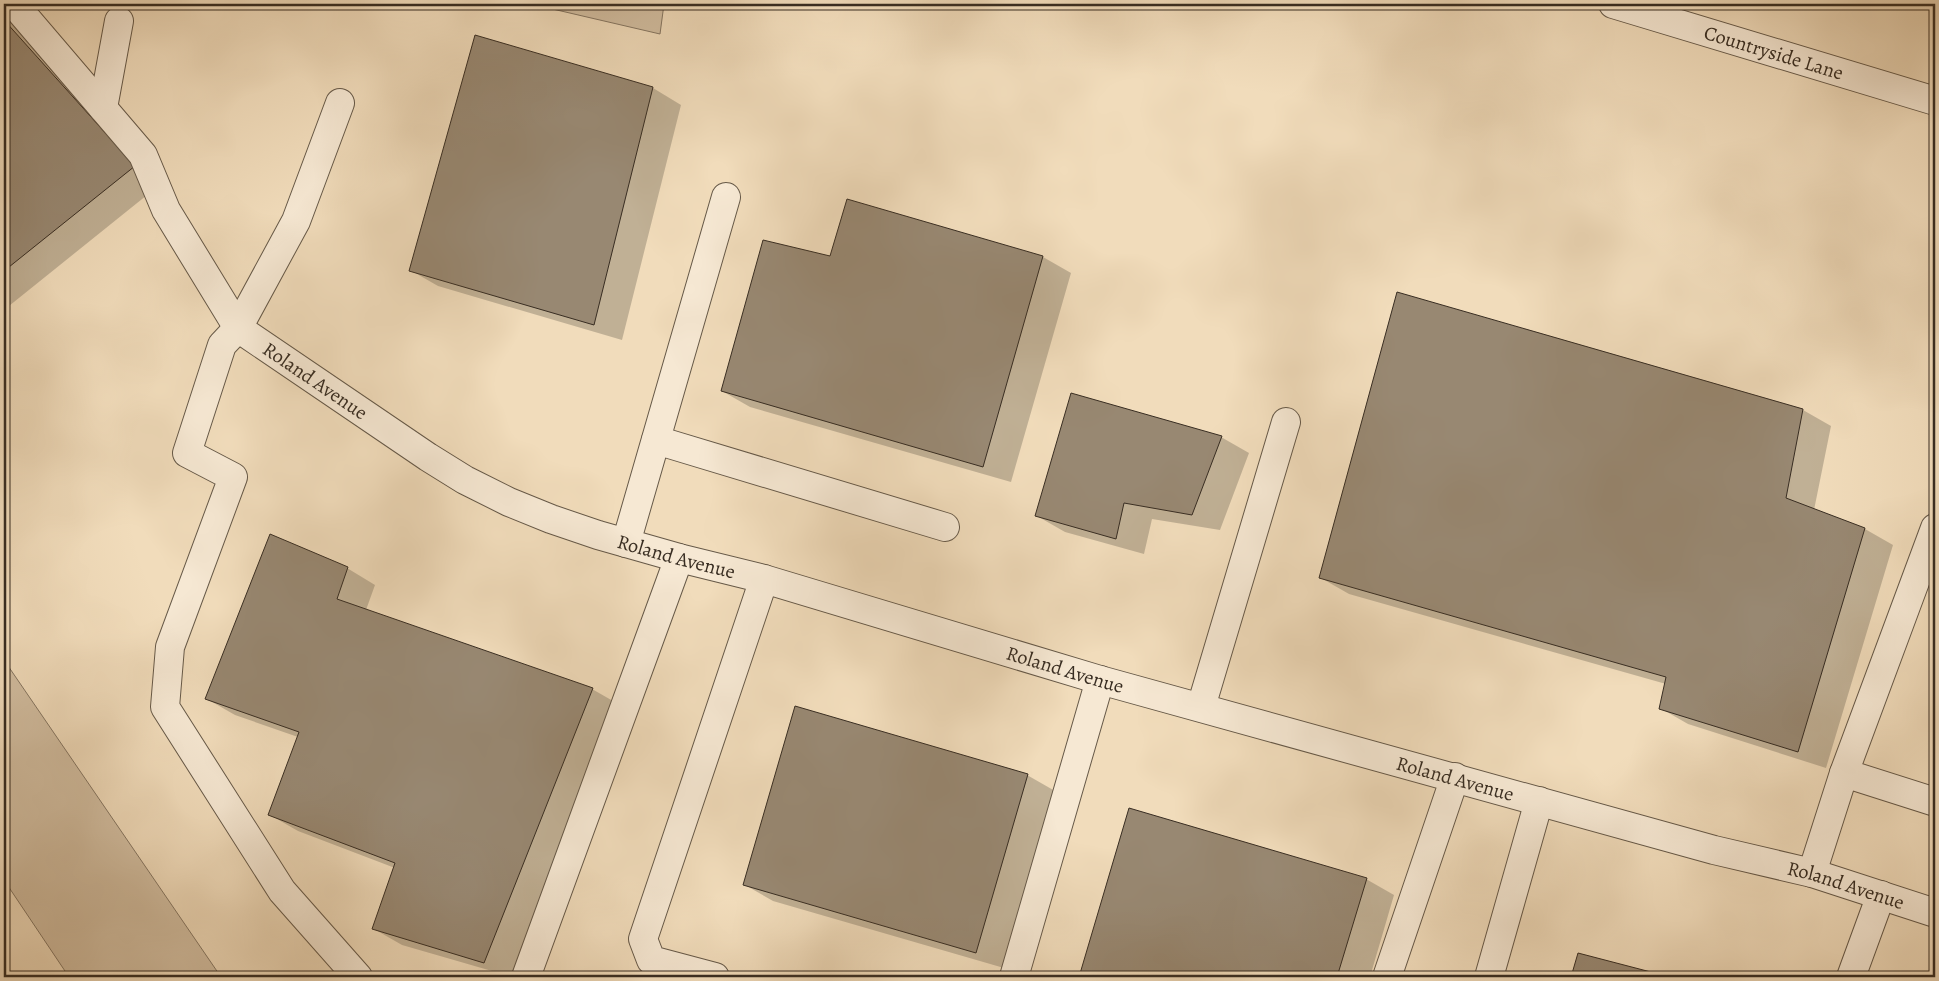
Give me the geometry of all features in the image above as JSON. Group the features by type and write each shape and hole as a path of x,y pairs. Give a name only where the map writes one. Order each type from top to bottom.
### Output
{"street":[{"path":"14,4 143,154 166,210 238,328"},
{"name":"Countryside Lane","path":"1612,4 1935,101"},
{"path":"103,108 119,21"},
{"path":"340,104 296,221 238,328 222,345 187,453 233,477 170,647 165,707 282,891 358,977"},
{"path":"626,543 726,197"},
{"name":"Roland Avenue","path":"238,328 465,480 509,502 551,519 679,558 764,579 1100,680 1714,850 1812,874 1935,913"},
{"path":"1200,707 1286,422"},
{"path":"656,440 945,527"},
{"path":"1812,874 1844,774 1935,528"},
{"path":"526,977 679,558"},
{"path":"716,977 651,960 643,939 764,579"},
{"path":"1014,977 1100,680"},
{"path":"1844,774 1935,802"},
{"path":"1388,977 1455,778"},
{"path":"1489,977 1539,801"},
{"path":"1851,977 1881,895"}],"shaded area":[{"path":"531,4 664,4 660,34"},
{"path":"4,660 221,977 69,977 4,880"}],"building":[{"path":"4,20 135,166 4,271"},
{"path":"475,35 653,87 594,325 409,271"},
{"path":"847,199 1043,256 983,467 721,391 763,240 830,256"},
{"path":"1397,292 1803,409 1786,498 1865,528 1798,752 1659,709 1666,677 1319,578"},
{"path":"1071,393 1222,436 1192,515 1124,503 1116,539 1035,516"},
{"path":"270,534 348,567 337,599 593,688 484,963 372,929 395,863 268,815 299,732 205,699"},
{"path":"795,706 1028,774 976,953 743,885"},
{"path":"1129,808 1367,878 1337,977 1079,977"},
{"path":"1578,953 1670,977 1571,977"}]}
